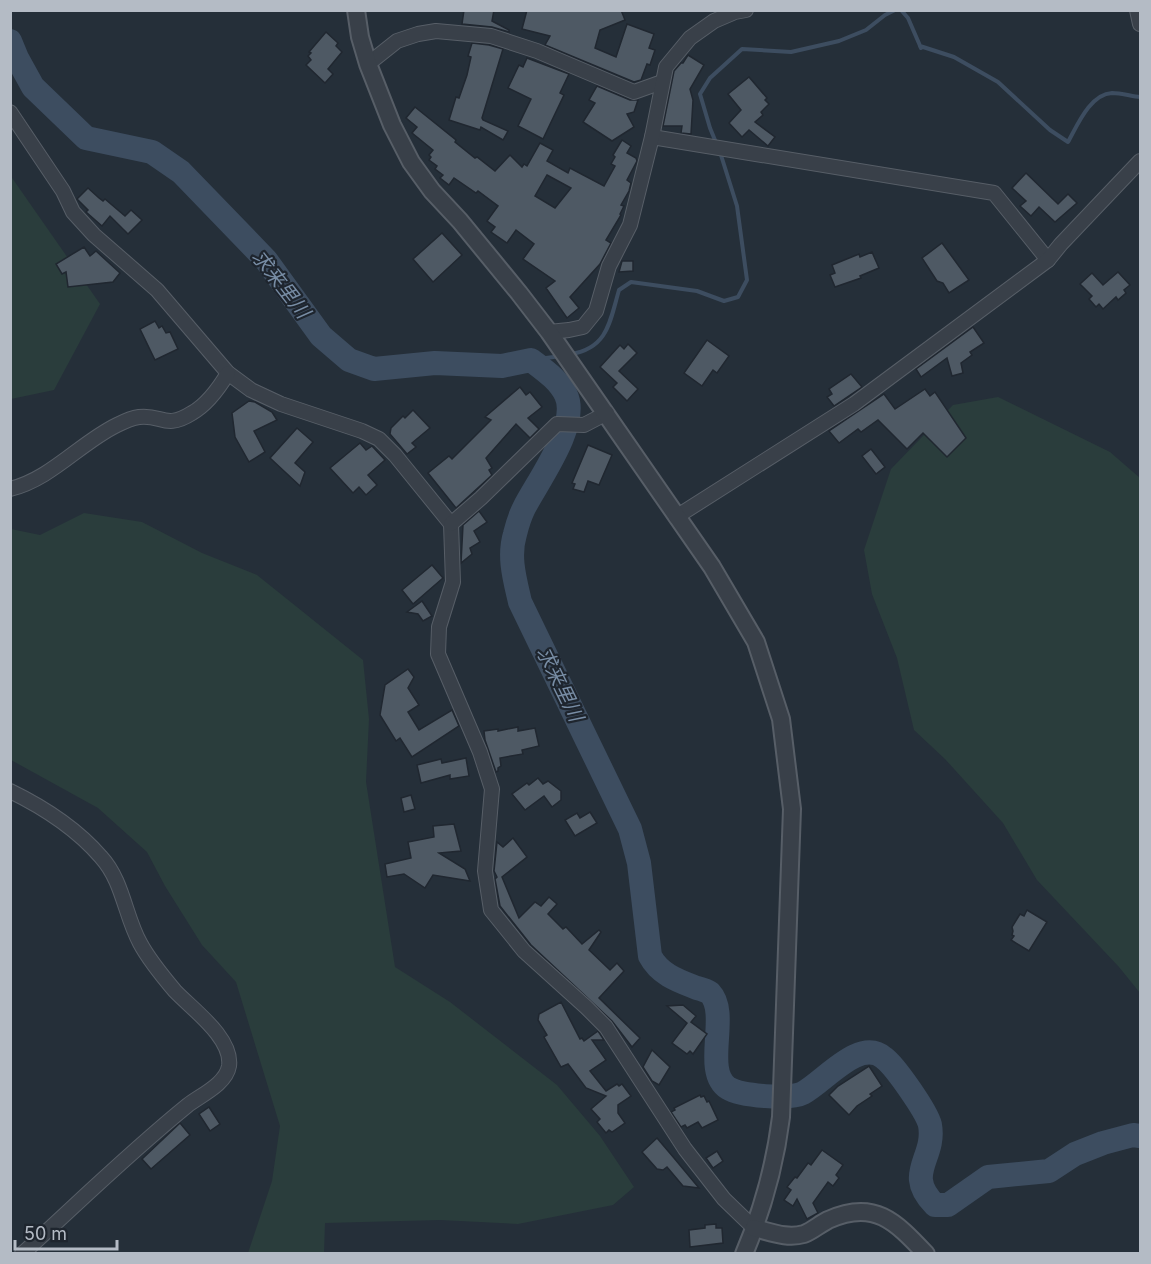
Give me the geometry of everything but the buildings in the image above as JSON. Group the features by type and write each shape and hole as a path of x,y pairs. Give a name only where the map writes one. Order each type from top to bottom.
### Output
{"street":[{"path":"356,10 360,37 368,64 392,125 411,162 432,191 468,230 552,336 712,567 756,642 781,719 792,809 781,1117 776,1157 744,1254"},
{"path":"552,336 583,327 596,311 609,266 630,225 652,137 666,67 690,38 714,21 746,10"},
{"path":"1137,10 1140,24"},
{"path":"368,64 397,42 418,34 436,31 491,36 537,51 634,92 662,82"},
{"path":"10,112 63,191 73,212 94,235 157,290 228,373 251,390 281,404 362,431 379,439 395,454 451,524 453,582 439,627 438,654 480,752 492,789 485,871 491,910 525,951 606,1028 685,1149 724,1199 754,1228 784,1236 805,1234 827,1220 850,1212 872,1211 887,1217 903,1229 926,1254"},
{"path":"652,137 994,193 1048,260"},
{"path":"676,517 854,404 1048,260 1140,160"},
{"path":"10,489 21,486 48,471 116,426 139,417 174,422 194,412 218,390 228,373"},
{"path":"451,524 557,424 584,425 607,413"},
{"path":"10,791 80,833 104,859 117,883 140,944 175,990 200,1014 227,1048 229,1066 222,1081 170,1120 22,1254"}],"green space":[{"path":"10,175 100,304 54,390 11,399"},
{"path":"998,397 1110,452 1140,478 1140,993 1119,967 1037,880 1003,823 945,759 914,730 897,658 872,594 864,550 891,469 953,405"},
{"path":"84,513 142,522 202,553 257,575 363,660 369,719 366,782 395,967 450,1002 557,1085 600,1136 634,1187 613,1205 518,1224 440,1220 325,1223 324,1253 248,1253 272,1181 280,1126 236,982 202,945 165,886 147,852 98,808 11,760 11,529 40,535"}],"waterway":[{"path":"717,145 700,94 710,78 742,49 791,52 839,41 866,30 895,10"},
{"path":"901,10 908,18 921,48 920,46 954,57 998,82 1050,130 1068,142 1085,112 1097,99 1112,93 1140,97"},
{"name":"求来里川","path":"10,41 33,87 86,138 152,152 181,172 266,260 321,336 349,360 374,369 435,363 502,366 531,360 551,376 563,390 569,407 567,422 555,453 523,511 513,543 513,568 520,602 630,829 639,863 650,956 665,973 709,992 715,1002 718,1014 717,1069 721,1080 728,1088 754,1095 777,1097 797,1095 854,1057 864,1053 875,1053 884,1058 910,1090 928,1119 931,1137 921,1175 926,1194 935,1205 948,1205 988,1177 1049,1171 1075,1154 1103,1143 1133,1135 1140,1136"},
{"path":"571,354 593,346 600,339 610,322 619,290 631,282 697,291 724,301 738,297 747,280 737,206 720,152"},
{"path":"531,360 561,356"}]}
